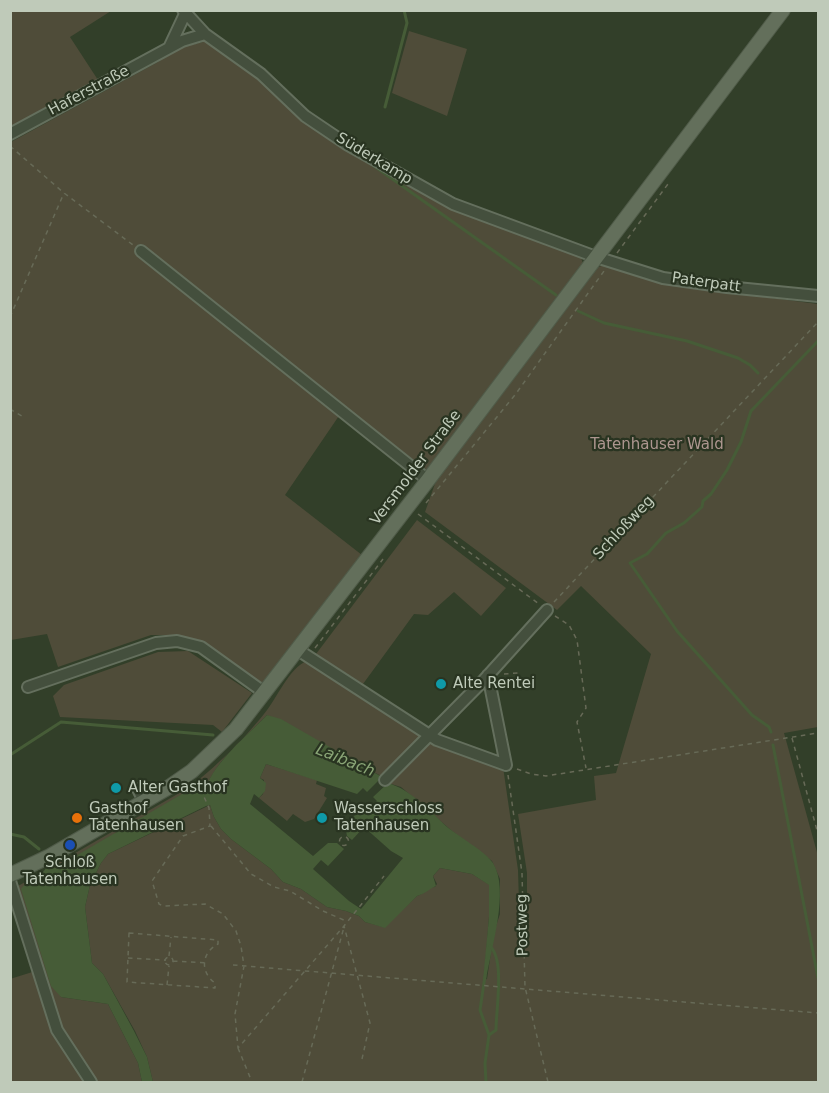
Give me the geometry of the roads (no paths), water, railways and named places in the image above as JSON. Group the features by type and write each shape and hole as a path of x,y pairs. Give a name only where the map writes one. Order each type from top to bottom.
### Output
{"main road":[{"name":"Versmolder Straße","path":"10,875 50,856 141,795 192,771 215,751 265,693 304,653 428,480 783,10"}],"street":[{"name":"Süderkamp","path":"184,12 205,34 261,74 305,116 348,145 453,204 596,257"},
{"path":"168,48 184,12"},
{"name":"Haferstraße","path":"10,134 168,48 205,34"},
{"path":"141,251 428,480"},
{"name":"Paterpatt","path":"596,257 663,278 819,296"},
{"path":"385,780 489,675 547,609"},
{"path":"28,687 156,643 177,641 201,647 265,693"},
{"path":"304,653 438,740 506,765 489,675"},
{"path":"10,880 57,1030 91,1083"}],"water":[{"path":"267,715 281,719 382,777 367,792 363,788 357,794 266,764 260,778 266,783 265,791 259,798 254,794 250,804 313,856 328,843 337,843 344,849 328,866 321,860 313,869 361,909 403,858 391,851 364,827 352,840 347,836 345,825 362,808 367,812 377,801 373,797 388,783 412,795 446,826 493,863 498,874 500,903 486,980 483,980 489,917 489,885 472,874 440,868 433,876 436,886 417,896 385,928 365,922 359,916 346,911 327,907 301,889 283,882 271,869 231,839 221,829 210,805 206,806 108,854 90,885 85,907 92,963 103,974 147,1057 153,1082 142,1082 138,1063 108,1004 61,997 51,986 21,889 42,874 47,866 55,868 189,790 205,789 216,768"}],"waterway":[{"path":"385,107 407,23 404,10"},
{"path":"367,161 556,295"},
{"path":"578,311 604,323 687,341 738,358 758,373"},
{"path":"771,732 769,727 752,715 677,631 630,563 647,554 666,533 684,523 702,507 703,501 711,494 727,470 741,442 751,411 818,341"},
{"name":"Laibach","path":"10,755 61,722 213,735"},
{"path":"773,745 818,978"},
{"name":"Laibach","path":"10,834 24,837 39,849"},
{"name":"Laibach","path":"489,1035 496,1030 499,985 495,953 490,946"},
{"name":"Laibach","path":"485,976 480,1010 489,1035 485,1063 486,1082"}],"place":[{"name":"Alte Rentei","path":"441,684"},
{"name":"Alter Gasthof","path":"116,788"},
{"name":"Gasthof Tatenhausen","path":"77,818"},
{"name":"Wasserschloss Tatenhausen","path":"322,818"},
{"name":"Schloß Tatenhausen","path":"70,845"}],"park label":[{"name":"Tatenhauser Wald","path":"657,445"}]}
